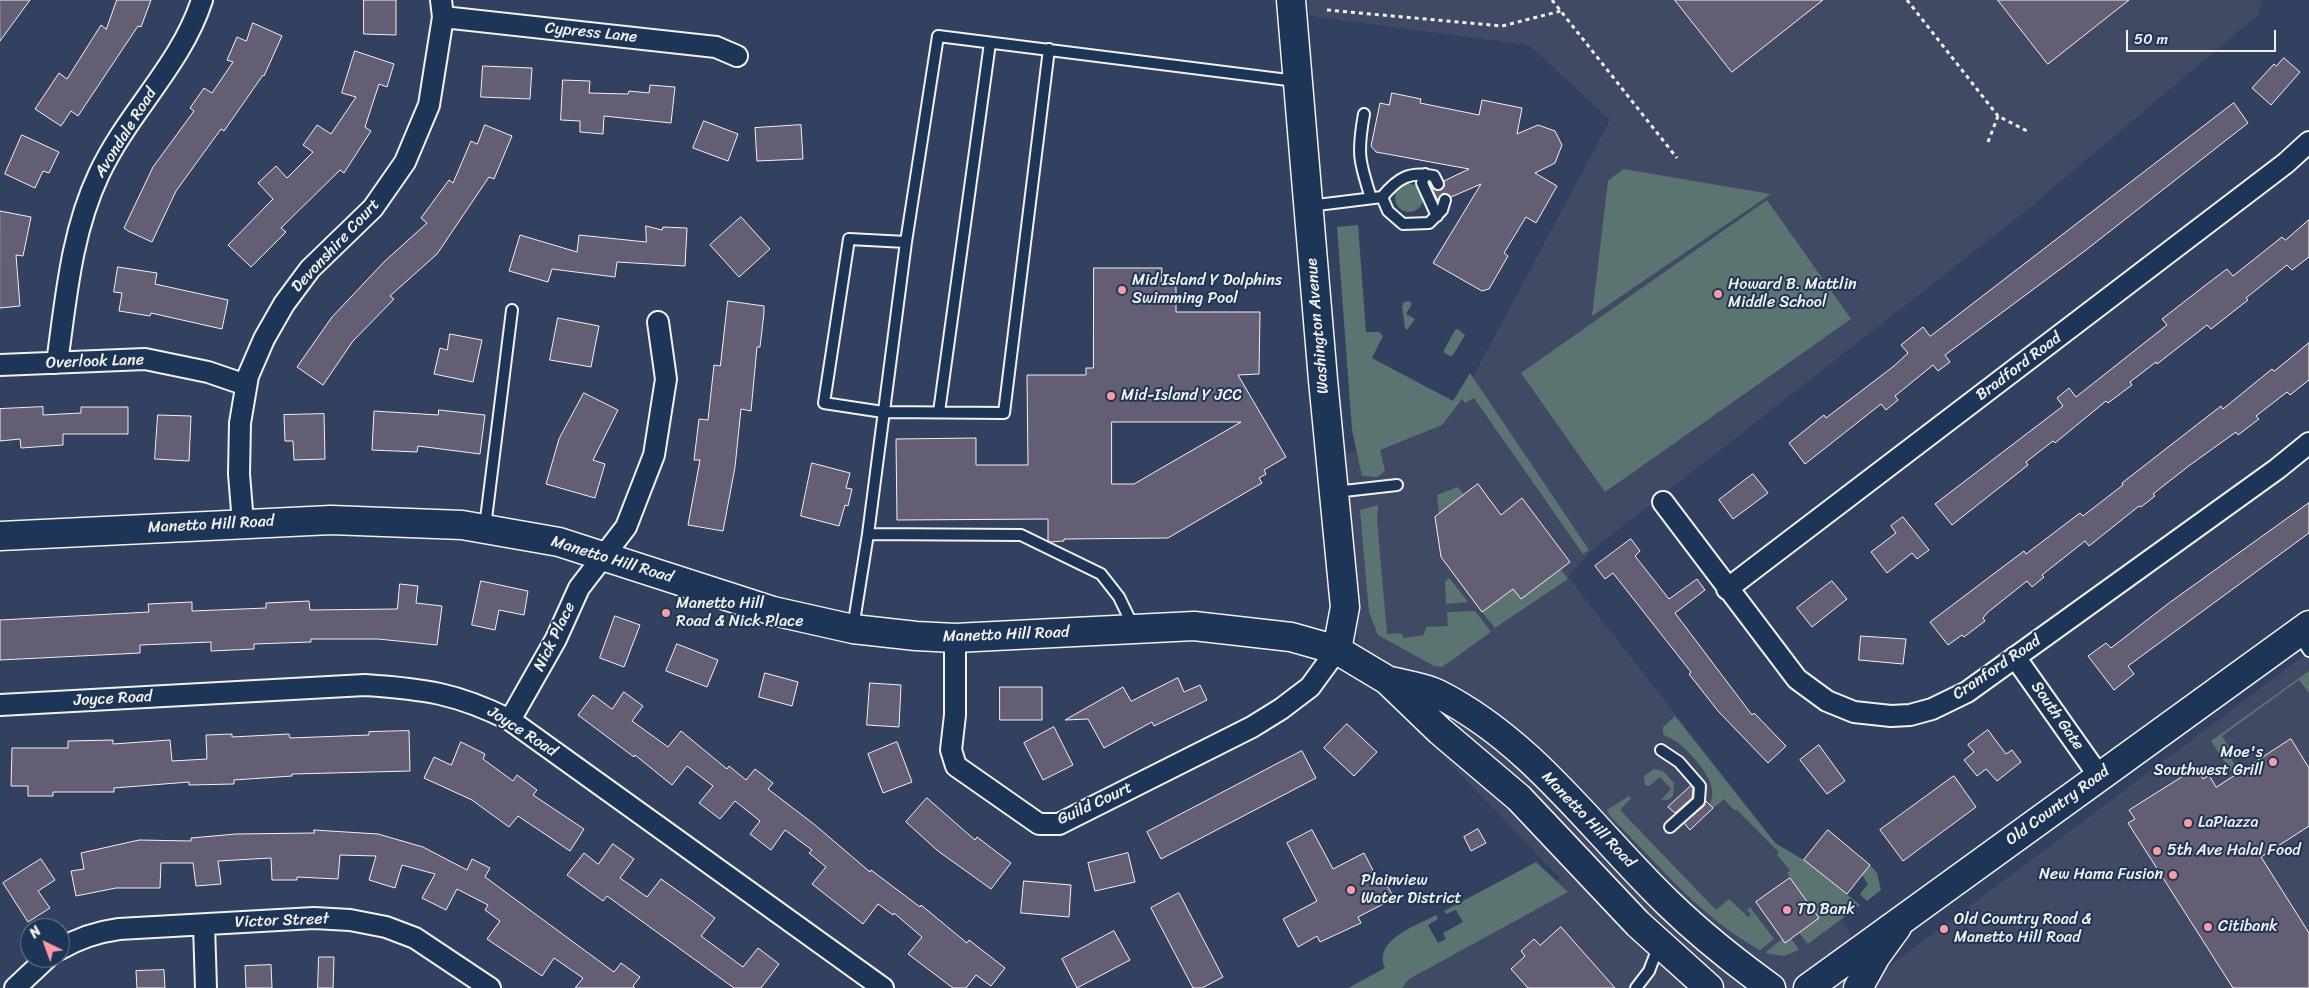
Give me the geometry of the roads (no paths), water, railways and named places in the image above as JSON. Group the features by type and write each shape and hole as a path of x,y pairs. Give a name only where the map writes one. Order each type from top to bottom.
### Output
{"main road":[{"name":"Washington Avenue","path":"1291,0 1345,606 1337,650"},
{"name":"Manetto Hill Road","path":"0,536 331,520 462,525 559,542 773,611 853,629 956,638 1194,626 1291,637 1337,650 1387,680 1440,731 1519,798 1664,948 1709,988"},
{"name":"Old Country Road","path":"1808,988 2099,776 2305,637"},
{"name":"Manetto Hill Road","path":"1387,680 1436,693 1466,711 1515,746 1581,810 1669,904 1727,957 1771,988"},
{"path":"1554,836 1581,810"},
{"path":"1858,988 1876,956 1902,920"},
{"path":"1664,948 1690,988"}],"street":[{"name":"Avondale Road","path":"58,363 73,252 84,212 99,174 115,145 180,51 196,19 202,0"},
{"name":"Cypress Lane","path":"442,8 716,47 737,56"},
{"name":"Devonshire Court","path":"243,523 239,474 240,423 248,376 264,339 284,304 310,269 374,208 405,162 428,106 442,8"},
{"name":"Bradford Road","path":"1727,589 2278,169 2309,142"},
{"name":"Nick Place","path":"510,720 556,639 579,588 626,527 654,455 666,379 658,322"},
{"name":"Overlook Lane","path":"0,365 145,359 208,372 246,386"},
{"name":"Cranford Road","path":"1663,502 1797,679 1827,701 1854,712 1891,716 1910,715 1932,709 1967,692 2309,443"},
{"name":"Guild Court","path":"956,638 956,715 951,750 956,766 1039,824 1059,824 1252,727 1296,700 1310,687 1337,650"},
{"name":"South Gate","path":"2015,657 2099,776"},
{"name":"Joyce Road","path":"0,705 365,685 415,688 449,695 480,705 510,720 883,988"},
{"name":"Victor Street","path":"70,944 99,932 314,918 350,920 386,927 415,938 490,988"},
{"path":"204,925 206,988"},
{"path":"15,988 36,968"}],"lane":[{"path":"853,629 868,534 906,242 938,36 1298,82"},
{"path":"939,412 990,43"},
{"path":"906,242 849,239 824,404 883,412 1004,413 1049,49"},
{"path":"1364,114 1358,148 1361,166 1371,198"},
{"path":"1308,206 1382,197 1393,184 1410,174 1434,176 1438,184"},
{"path":"1425,174 1422,182 1436,216"},
{"path":"1382,197 1388,211 1403,224 1429,223 1446,200"},
{"path":"485,529 512,310"},
{"path":"1334,492 1397,485"},
{"path":"868,534 1020,535 1101,574 1119,597 1134,629"},
{"path":"1661,750 1679,762 1700,786 1699,801 1670,827"},
{"path":"1636,988 1664,948"}],"place":[{"name":"Mid Island Y Dolphins Swimming Pool","path":"1122,290"},
{"name":"Howard B. Mattlin Middle School","path":"1718,294"},
{"name":"Mid-Island Y JCC","path":"1111,396"},
{"name":"Manetto Hill Road & Nick Place","path":"666,613"},
{"name":"Moe's Southwest Grill","path":"2273,762"},
{"name":"LaPiazza","path":"2188,823"},
{"name":"5th Ave Halal Food","path":"2157,851"},
{"name":"New Hama Fusion","path":"2173,875"},
{"name":"Plainview Water District","path":"1351,890"},
{"name":"TD Bank","path":"1787,910"},
{"name":"Citibank","path":"2208,927"},
{"name":"Old Country Road & Manetto Hill Road","path":"1944,929"}]}
